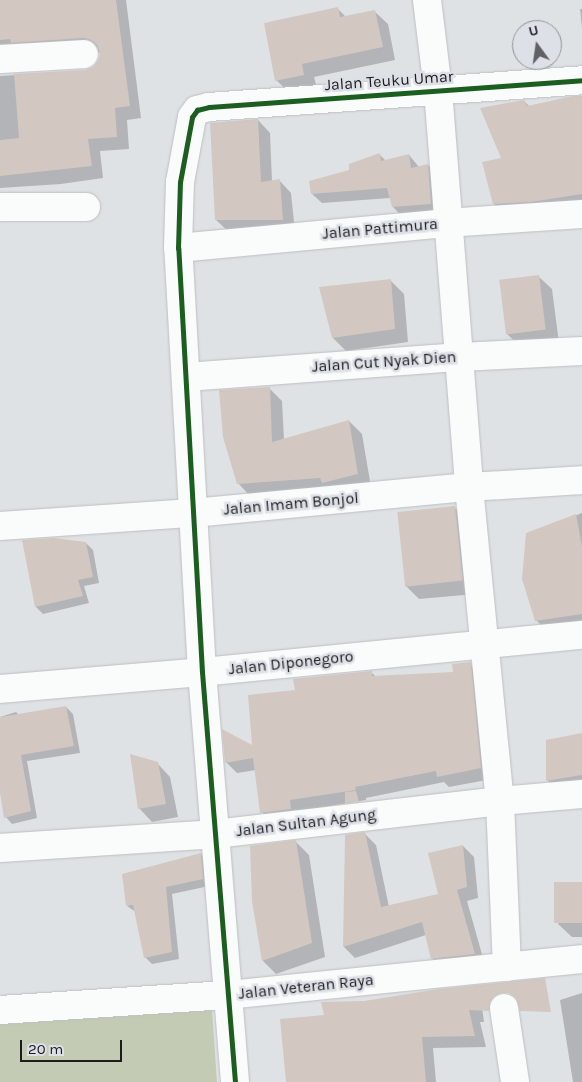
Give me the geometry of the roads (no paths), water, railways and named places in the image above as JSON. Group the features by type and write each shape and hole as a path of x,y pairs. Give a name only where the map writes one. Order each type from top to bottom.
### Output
{"street":[{"path":"428,7 438,90 446,223 460,357 469,487 500,801 507,968"},
{"path":"0,59 84,54"},
{"name":"Jalan Teuku Umar","path":"178,248 180,182 188,129 192,117 198,110 582,80"},
{"path":"0,207 86,207"},
{"name":"Jalan Pattimura","path":"178,248 446,223 582,214"},
{"path":"178,248 202,672 235,1082"},
{"name":"Jalan Cut Nyak Dien","path":"186,377 460,357 582,352"},
{"name":"Jalan Imam Bonjol","path":"0,526 193,513 469,487 582,480"},
{"name":"Jalan Diponegoro","path":"0,689 202,672 484,643 582,635"},
{"name":"Jalan Sultan Agung","path":"0,848 215,834 500,801 582,794"},
{"name":"Jalan Veteran Raya","path":"0,1010 228,995 582,959"},
{"path":"504,1008 515,1082"}]}
